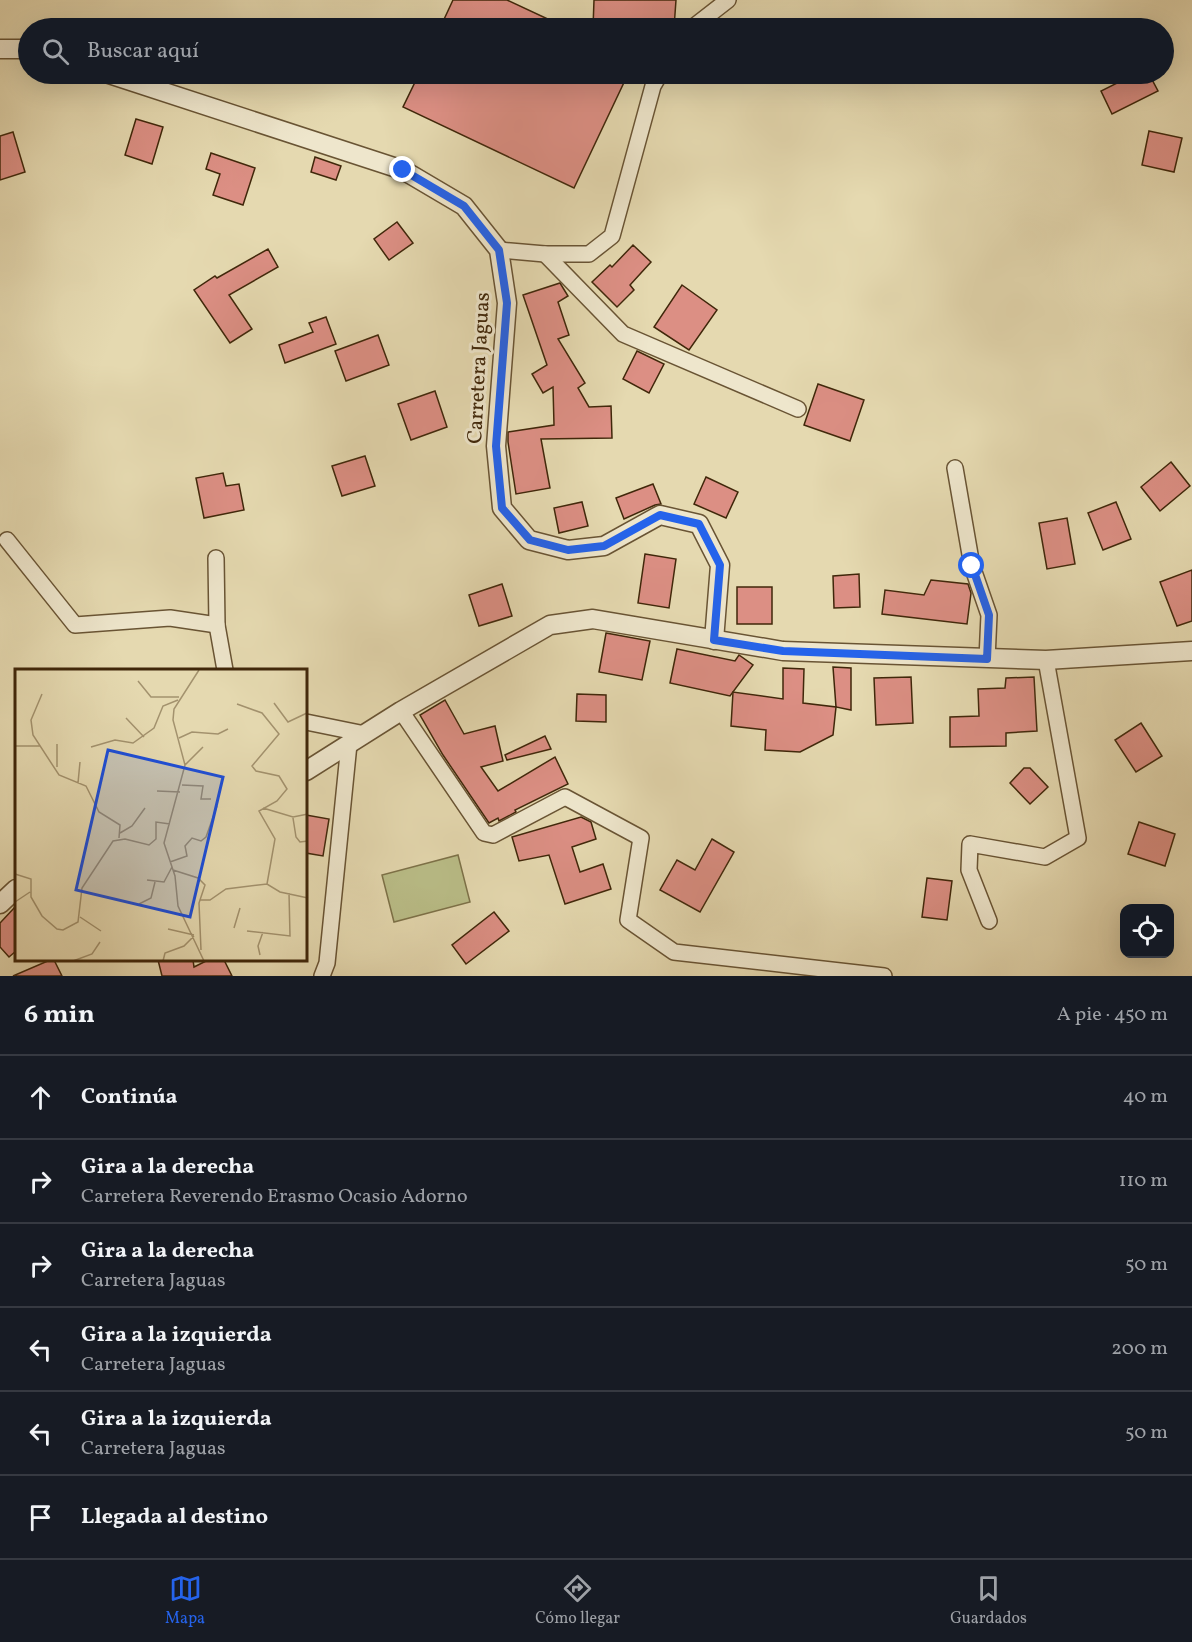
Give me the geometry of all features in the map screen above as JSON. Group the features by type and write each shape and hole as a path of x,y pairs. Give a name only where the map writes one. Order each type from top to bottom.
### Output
{"street":[{"path":"705,18 728,0"},
{"path":"0,49 18,49"},
{"name":"Carretera Jaguas","path":"140,84 403,170 464,206 499,250 507,303 496,446 502,508 530,540 568,550 604,546 660,515 699,524 720,565 714,640"},
{"path":"499,250 545,254 589,254 612,236 654,84"},
{"path":"545,254 623,334 798,409"},
{"path":"955,468 972,566 989,615 987,659"},
{"path":"7,540 75,625 170,618 217,625"},
{"path":"216,558 217,625 225,669"},
{"path":"308,770 401,711 550,625 593,619 783,651 1046,660 1192,651"},
{"path":"989,921 969,870 970,844 1045,857 1078,838 1046,660"},
{"path":"401,711 484,833 493,835 565,797 641,838 628,920 674,952 885,976"},
{"path":"308,722 365,734"},
{"path":"322,976 327,963 349,744"},
{"path":"0,904 15,890"}],"green space":[{"path":"458,855 470,902 394,922 382,875"}],"building":[{"path":"453,0 507,0 546,18 445,18"},
{"path":"594,0 676,0 675,18 593,18"},
{"path":"414,84 623,84 574,188 403,107"},
{"path":"1115,84 1154,84 1158,91 1112,114 1101,91"},
{"path":"136,119 163,127 152,164 125,155"},
{"path":"1149,131 1182,138 1174,172 1142,165"},
{"path":"13,132 25,172 0,180 0,136"},
{"path":"211,153 255,168 243,205 213,195 220,174 206,169"},
{"path":"315,157 341,166 336,180 311,172"},
{"path":"397,222 413,243 389,260 374,239"},
{"path":"633,245 651,262 630,285 634,290 617,307 592,282 610,265 612,267"},
{"path":"268,249 278,267 229,295 252,329 230,343 194,290 215,276 217,278"},
{"path":"560,283 568,296 558,302 569,335 558,339 585,383 578,388 589,407 611,406 612,438 541,439 550,488 516,494 508,432 554,425 553,387 543,393 532,374 547,365 523,295"},
{"path":"682,285 717,310 689,350 654,327"},
{"path":"326,317 336,344 285,363 279,345 313,332 309,323"},
{"path":"378,335 389,365 346,381 335,351"},
{"path":"637,351 664,364 649,393 623,379"},
{"path":"818,384 864,400 850,441 804,425"},
{"path":"435,391 447,427 411,440 398,404"},
{"path":"365,456 375,486 342,496 332,466"},
{"path":"1171,462 1190,486 1160,511 1141,487"},
{"path":"223,473 226,486 239,484 244,510 204,518 196,478"},
{"path":"706,477 738,492 726,518 694,504"},
{"path":"653,484 661,504 624,519 616,498"},
{"path":"582,502 588,526 559,533 554,508"},
{"path":"1116,502 1131,539 1103,550 1088,513"},
{"path":"1067,518 1075,564 1047,569 1039,523"},
{"path":"645,554 676,559 669,608 638,603"},
{"path":"1192,570 1192,621 1177,626 1160,582"},
{"path":"859,574 860,607 834,608 833,576"},
{"path":"931,580 968,584 971,593 967,624 882,614 885,590 924,595"},
{"path":"502,584 512,616 479,626 469,595"},
{"path":"737,587 772,587 772,624 737,624"},
{"path":"606,633 650,641 642,680 599,672"},
{"path":"677,649 735,661 739,655 753,665 730,696 670,683"},
{"path":"833,667 851,668 851,710 836,707"},
{"path":"783,668 804,669 803,703 836,707 833,735 800,752 765,750 766,730 731,726 733,692 783,699"},
{"path":"911,677 913,723 876,725 874,678"},
{"path":"1034,677 1037,731 1006,733 1006,746 950,747 950,717 979,716 978,689 1005,688 1006,678"},
{"path":"577,694 606,695 606,722 576,721"},
{"path":"445,700 464,734 495,726 503,761 481,767 498,791 555,757 568,784 515,810 516,812 499,821 498,818 489,823 443,755 420,715"},
{"path":"1141,723 1162,756 1136,772 1115,740"},
{"path":"545,736 551,749 507,760 505,755"},
{"path":"1024,768 1030,768 1048,787 1030,804 1010,783"},
{"path":"308,815 329,819 323,856 308,853"},
{"path":"581,817 591,822 596,839 572,847 580,872 603,864 611,889 565,904 549,855 519,861 512,837"},
{"path":"1139,822 1175,834 1165,866 1128,854"},
{"path":"712,839 734,852 700,912 660,890 677,860 695,870"},
{"path":"927,878 952,881 947,920 922,917"},
{"path":"15,907 15,952 9,957 0,947 0,923"},
{"path":"494,912 509,931 466,964 452,945"},
{"path":"48,961 54,961 62,976 13,976"},
{"path":"158,961 193,961 194,967 206,961 224,961 232,976 162,976"}],"route":[{"path":"403,170 464,206 499,250 507,303 496,446 502,508 530,540 568,550 604,546 660,515 699,524 720,565 714,640 783,651 987,659 989,615 972,566"}]}
